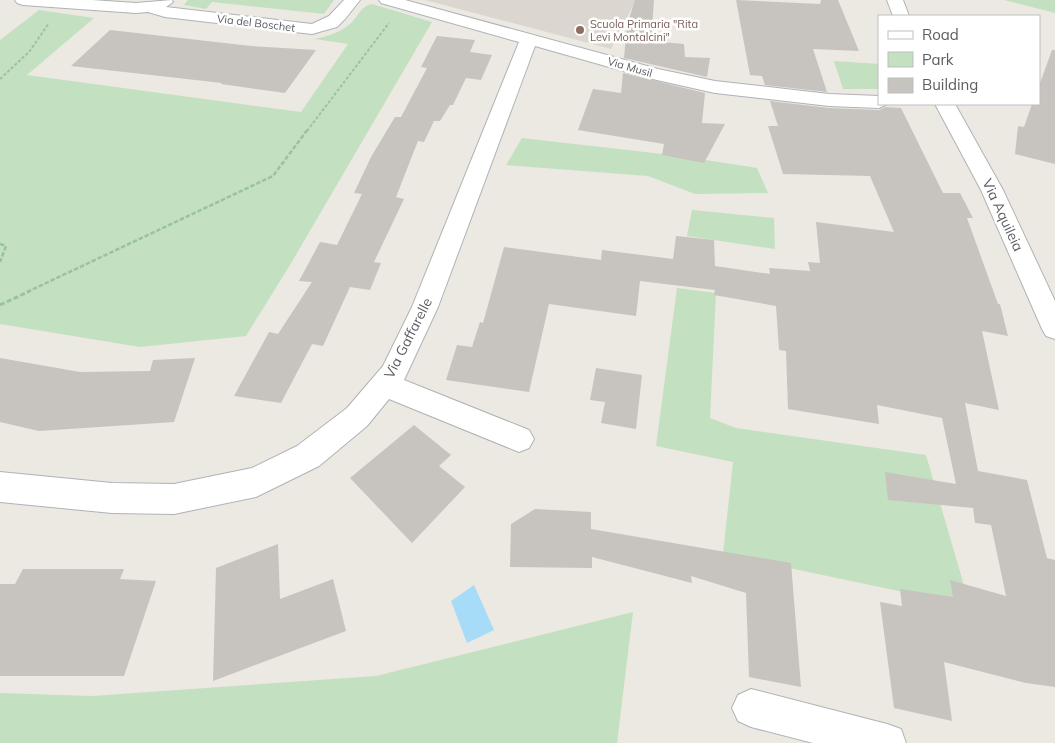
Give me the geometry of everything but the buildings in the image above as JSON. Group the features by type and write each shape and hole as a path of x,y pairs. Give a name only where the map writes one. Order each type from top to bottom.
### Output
{"street":[{"name":"Via del Boschet","path":"23,0 136,8 149,7 169,0"},
{"name":"Via del Boschet","path":"149,7 165,12 312,29 329,25 337,20 352,0"},
{"path":"895,0 902,15"},
{"name":"Via Musil","path":"395,2 655,74 715,87 829,100 878,102"},
{"name":"Via Gaffarelle","path":"0,487 112,498 174,498 256,482 308,456 358,418 393,374 425,307 529,38"},
{"name":"Via Aquileia","path":"946,105 992,190 1055,329"},
{"path":"384,384 519,439"},
{"path":"751,708 887,743"}],"path":[{"path":"0,305 273,176 395,2"},
{"path":"0,79 28,52 63,3"},
{"path":"0,244 6,246 0,262"}],"shaded area":[{"name":"Scuola Primaria \"Rita Levi Montalcini\"","path":"425,0 636,0 611,49"}],"green space":[{"path":"188,0 334,0 324,14 212,2 206,9 184,5"},
{"path":"1004,0 1055,0 1055,13"},
{"path":"372,4 432,22 290,265 246,336 140,347 0,324 0,40 39,10 94,18 27,75 301,112 348,44 315,39 330,35 344,28 363,9"},
{"path":"834,61 878,64 878,89 843,89"},
{"path":"522,138 680,156 757,168 768,193 695,194 648,176 506,165"},
{"path":"692,210 774,218 775,249 687,236"},
{"path":"677,288 716,293 710,418 736,428 926,455 970,606 723,554 733,462 656,446"},
{"path":"633,612 617,743 0,743 0,693 92,696 376,676"}],"water":[{"path":"474,585 494,630 467,643 451,601"}],"place":[{"name":"Scuola Primaria \"Rita Levi Montalcini\"","path":"580,30"}]}
